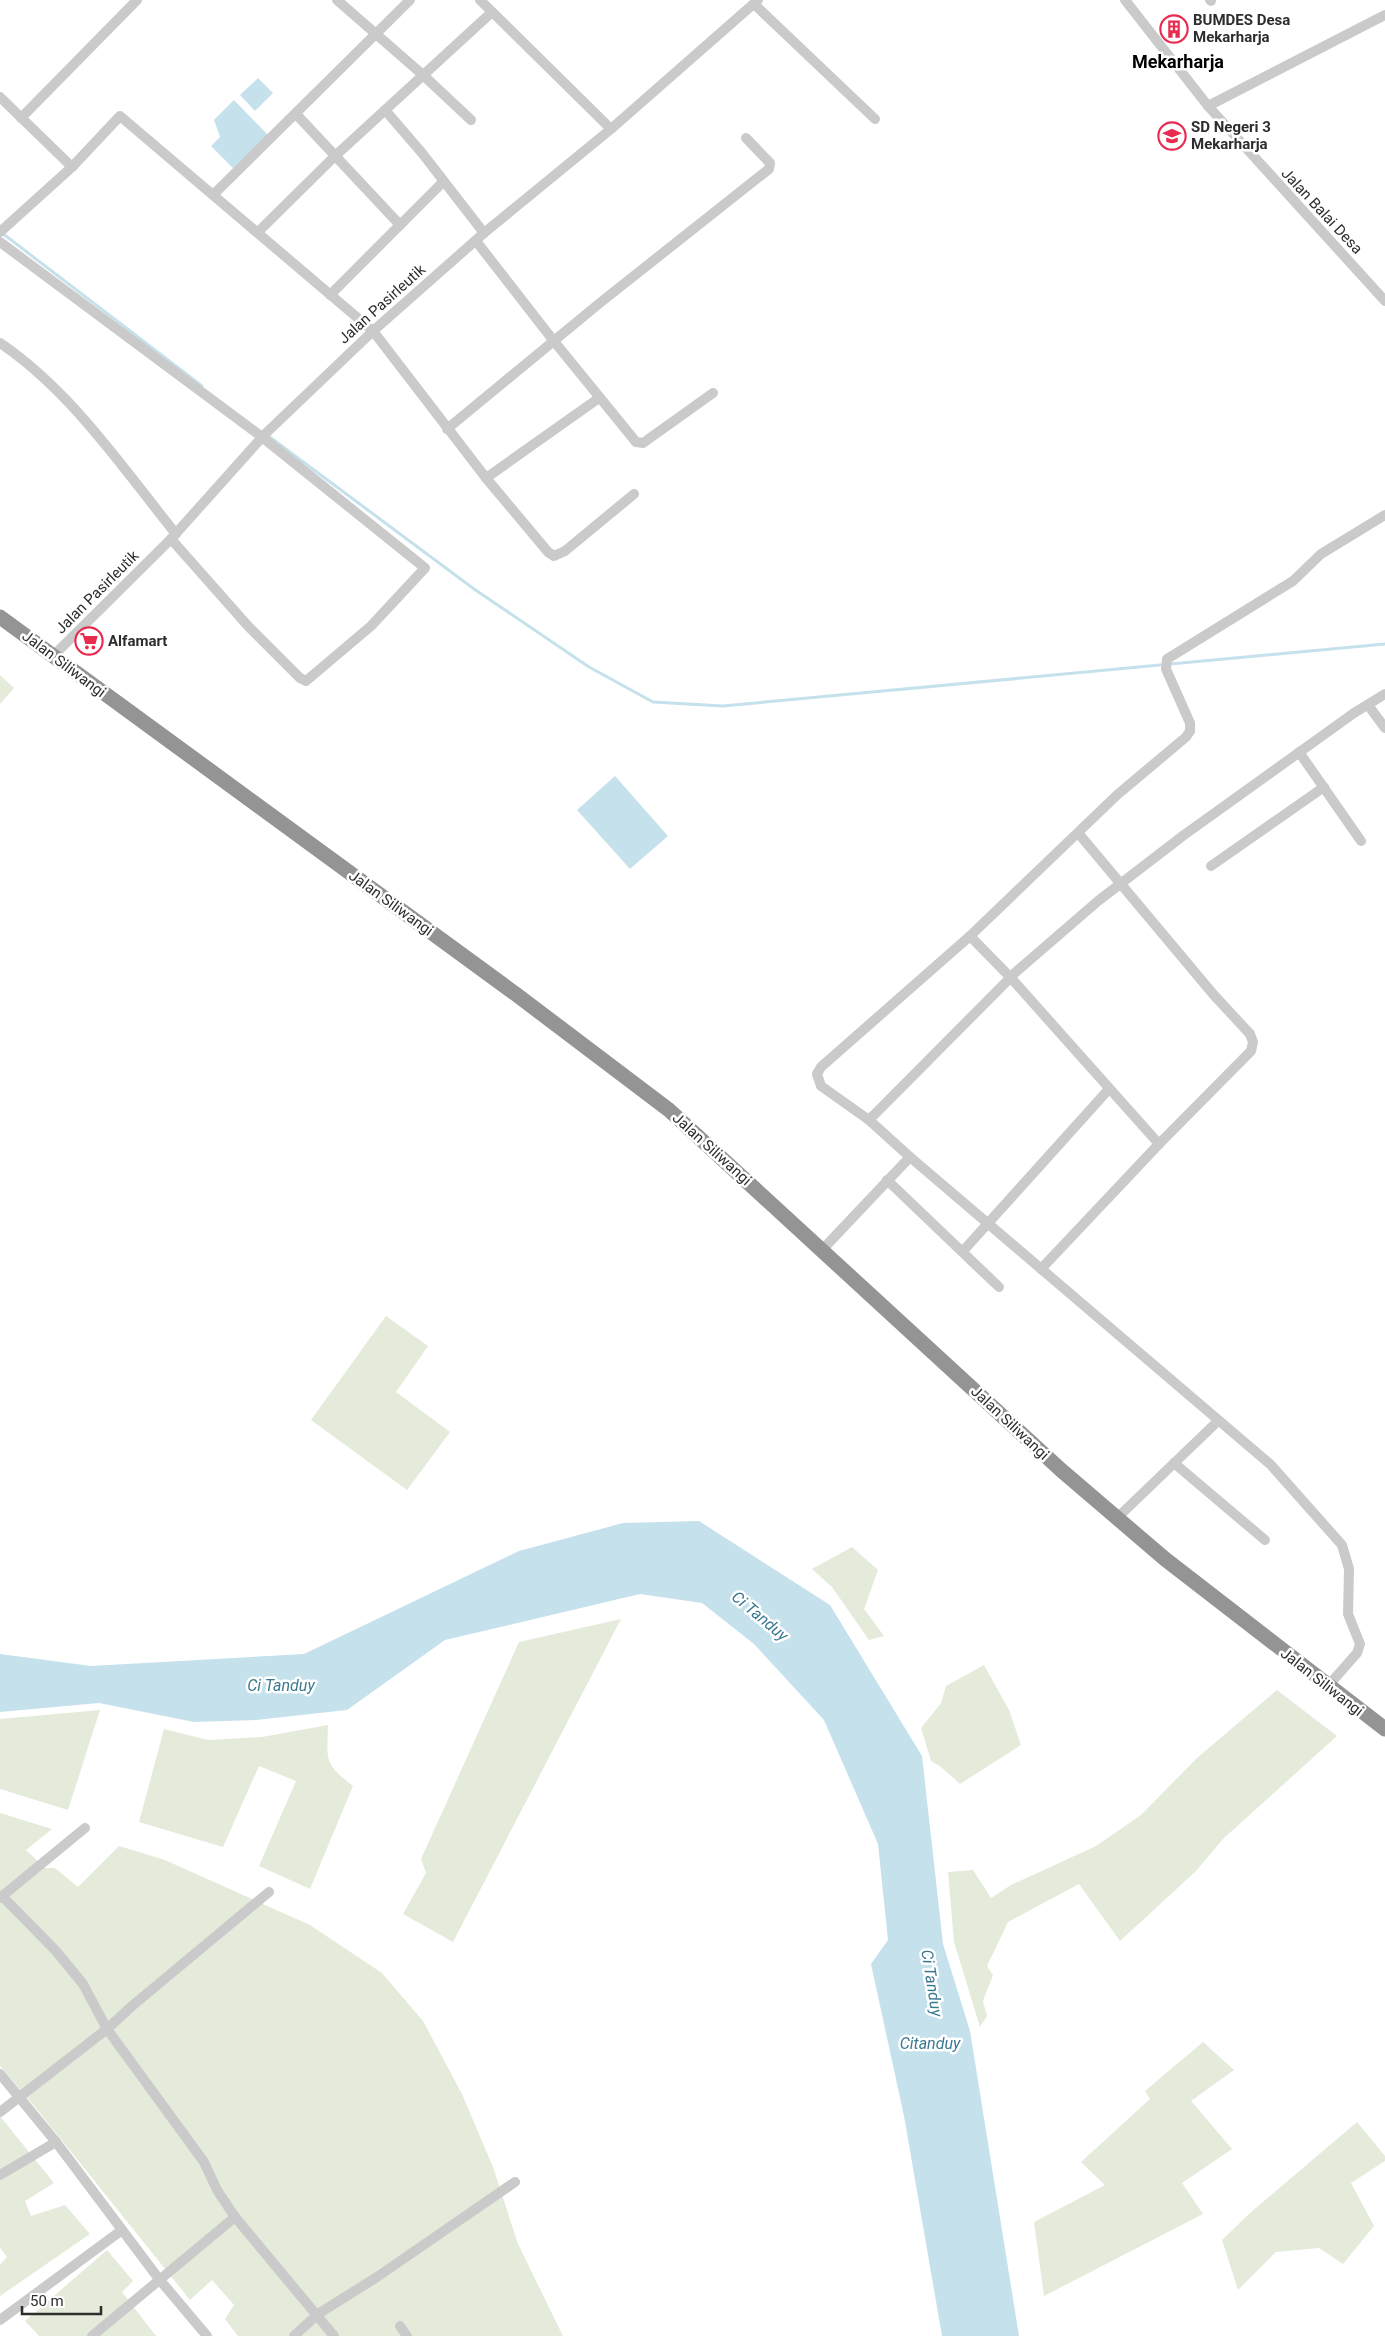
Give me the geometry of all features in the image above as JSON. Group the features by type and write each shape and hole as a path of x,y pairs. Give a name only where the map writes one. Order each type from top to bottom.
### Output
{"highway":[{"name":"Jalan Siliwangi","path":"0,617 52,657 595,1052 669,1110 1061,1470 1165,1559 1385,1729"}],"street":[{"path":"21,118 137,0"},
{"path":"337,0 423,74 471,120"},
{"path":"214,194 410,0"},
{"path":"480,0 611,129"},
{"name":"Jalan Balai Desa","path":"1125,0 1208,106 1385,301"},
{"path":"756,2 875,119"},
{"name":"Jalan Pasirleutik","path":"52,657 174,537 263,436 373,331 484,233 611,129 756,2"},
{"path":"258,232 335,156 492,12"},
{"path":"1208,106 1385,15"},
{"path":"0,97 72,167"},
{"path":"385,110 422,153 484,233"},
{"path":"296,114 400,225"},
{"path":"2,230 72,167 120,116 373,331 447,429 548,552 554,556 565,551 634,494"},
{"path":"447,429 553,340 769,170 770,163 746,138"},
{"path":"330,295 443,182"},
{"path":"476,241 633,440 640,444 713,393"},
{"path":"0,242 263,436 426,568 371,626 306,681 300,678 248,626 174,537 67,400 28,362 0,343"},
{"path":"486,478 599,398"},
{"path":"1328,1686 1357,1653 1360,1644 1348,1614 1349,1569 1347,1555 1342,1545 1271,1465 869,1120 821,1086 817,1074 821,1067 970,936 1117,795 1190,731 1190,723 1166,664 1294,581 1322,554 1385,515"},
{"path":"869,1120 1011,978 1120,882 1299,752 1385,694"},
{"path":"1368,705 1385,728"},
{"path":"1299,752 1361,841"},
{"path":"1211,866 1324,787"},
{"path":"1041,1269 1251,1050 1253,1042 1250,1034 1213,994 1078,834"},
{"path":"970,936 1011,978 1159,1144"},
{"path":"963,1251 988,1221 1109,1089"},
{"path":"822,1250 910,1157"},
{"path":"887,1180 999,1287"},
{"path":"1117,1518 1218,1421"},
{"path":"1174,1463 1265,1540"},
{"path":"85,1828 1,1897 56,1951 82,1984 107,2029 204,2162 217,2190 235,2217 318,2314 334,2336"},
{"path":"0,2112 107,2029 269,1892"},
{"path":"0,2074 56,2142 159,2279 207,2336"},
{"path":"0,2175 56,2142"},
{"path":"294,2336 318,2314 377,2277 515,2182"},
{"path":"92,2336 235,2217"},
{"path":"0,2320 122,2230"},
{"path":"400,2326 407,2336"}],"green space":[{"path":"0,675 14,688 0,704"},
{"path":"386,1316 428,1346 396,1392 450,1432 407,1490 311,1420"},
{"path":"852,1547 878,1570 864,1609 884,1636 869,1640 832,1587 812,1569"},
{"path":"621,1619 453,1942 403,1914 426,1873 421,1859 519,1642"},
{"path":"984,1665 1009,1710 1021,1745 960,1784 941,1767 931,1761 921,1728 941,1703 946,1686"},
{"path":"1277,1690 1337,1736 1224,1838 1196,1871 1120,1941 1079,1884 1008,1922 987,1966 993,1975 983,2001 987,2016 980,2027 954,1942 948,1872 973,1870 991,1898 1011,1885 1096,1846 1141,1815 1197,1758"},
{"path":"100,1710 68,1810 0,1789 0,1719"},
{"path":"328,1725 327,1747 329,1761 337,1772 353,1786 310,1889 259,1866 296,1781 259,1766 223,1847 139,1822 164,1729 208,1740 262,1737"},
{"path":"0,1813 52,1829 26,1850 45,1868 55,1868 78,1887 119,1846 165,1860 310,1925 382,1973 423,2021 462,2094 493,2167 518,2244 563,2336 238,2336 225,2319 234,2305 212,2280 190,2300 0,2066"},
{"path":"1203,2042 1234,2070 1191,2101 1232,2149 1182,2183 1203,2214 1044,2296 1034,2222 1105,2185 1081,2162 1150,2099 1145,2091"},
{"path":"0,2116 54,2183 25,2201 31,2216 65,2205 90,2234 0,2296 0,2265 7,2257 0,2248"},
{"path":"1357,2122 1385,2156 1385,2161 1351,2183 1374,2226 1343,2264 1319,2248 1276,2252 1238,2290 1222,2240 1250,2213"},
{"path":"107,2250 133,2281 122,2292 156,2336 39,2336 25,2321"}],"water":[{"path":"258,78 273,93 255,111 240,95"},
{"path":"234,100 269,136 235,170 211,146 220,137 214,120"},
{"path":"615,776 668,836 630,869 577,810"},
{"name":"Citanduy","path":"699,1521 830,1605 922,1756 943,1944 970,2031 1019,2336 942,2336 904,2116 871,1964 888,1940 878,1844 824,1720 754,1644 702,1603 640,1594 445,1640 347,1710 256,1720 194,1722 99,1703 0,1712 0,1654 91,1666 304,1654 519,1551 623,1523"}],"waterway":[{"path":"2,233 202,386"},
{"path":"267,435 474,589 589,667 653,702 723,706 1385,644"}],"place":[{"name":"BUMDES Desa Mekarharja","path":"1174,29"},
{"name":"SD Negeri 3 Mekarharja","path":"1172,136"},
{"name":"Alfamart","path":"89,641"}],"district":[{"name":"Mekarharja","path":"1178,61"}],"water label":[{"name":"Ci Tanduy","path":"760,1616"},
{"name":"Ci Tanduy","path":"281,1685"},
{"name":"Ci Tanduy","path":"932,1983"}]}
